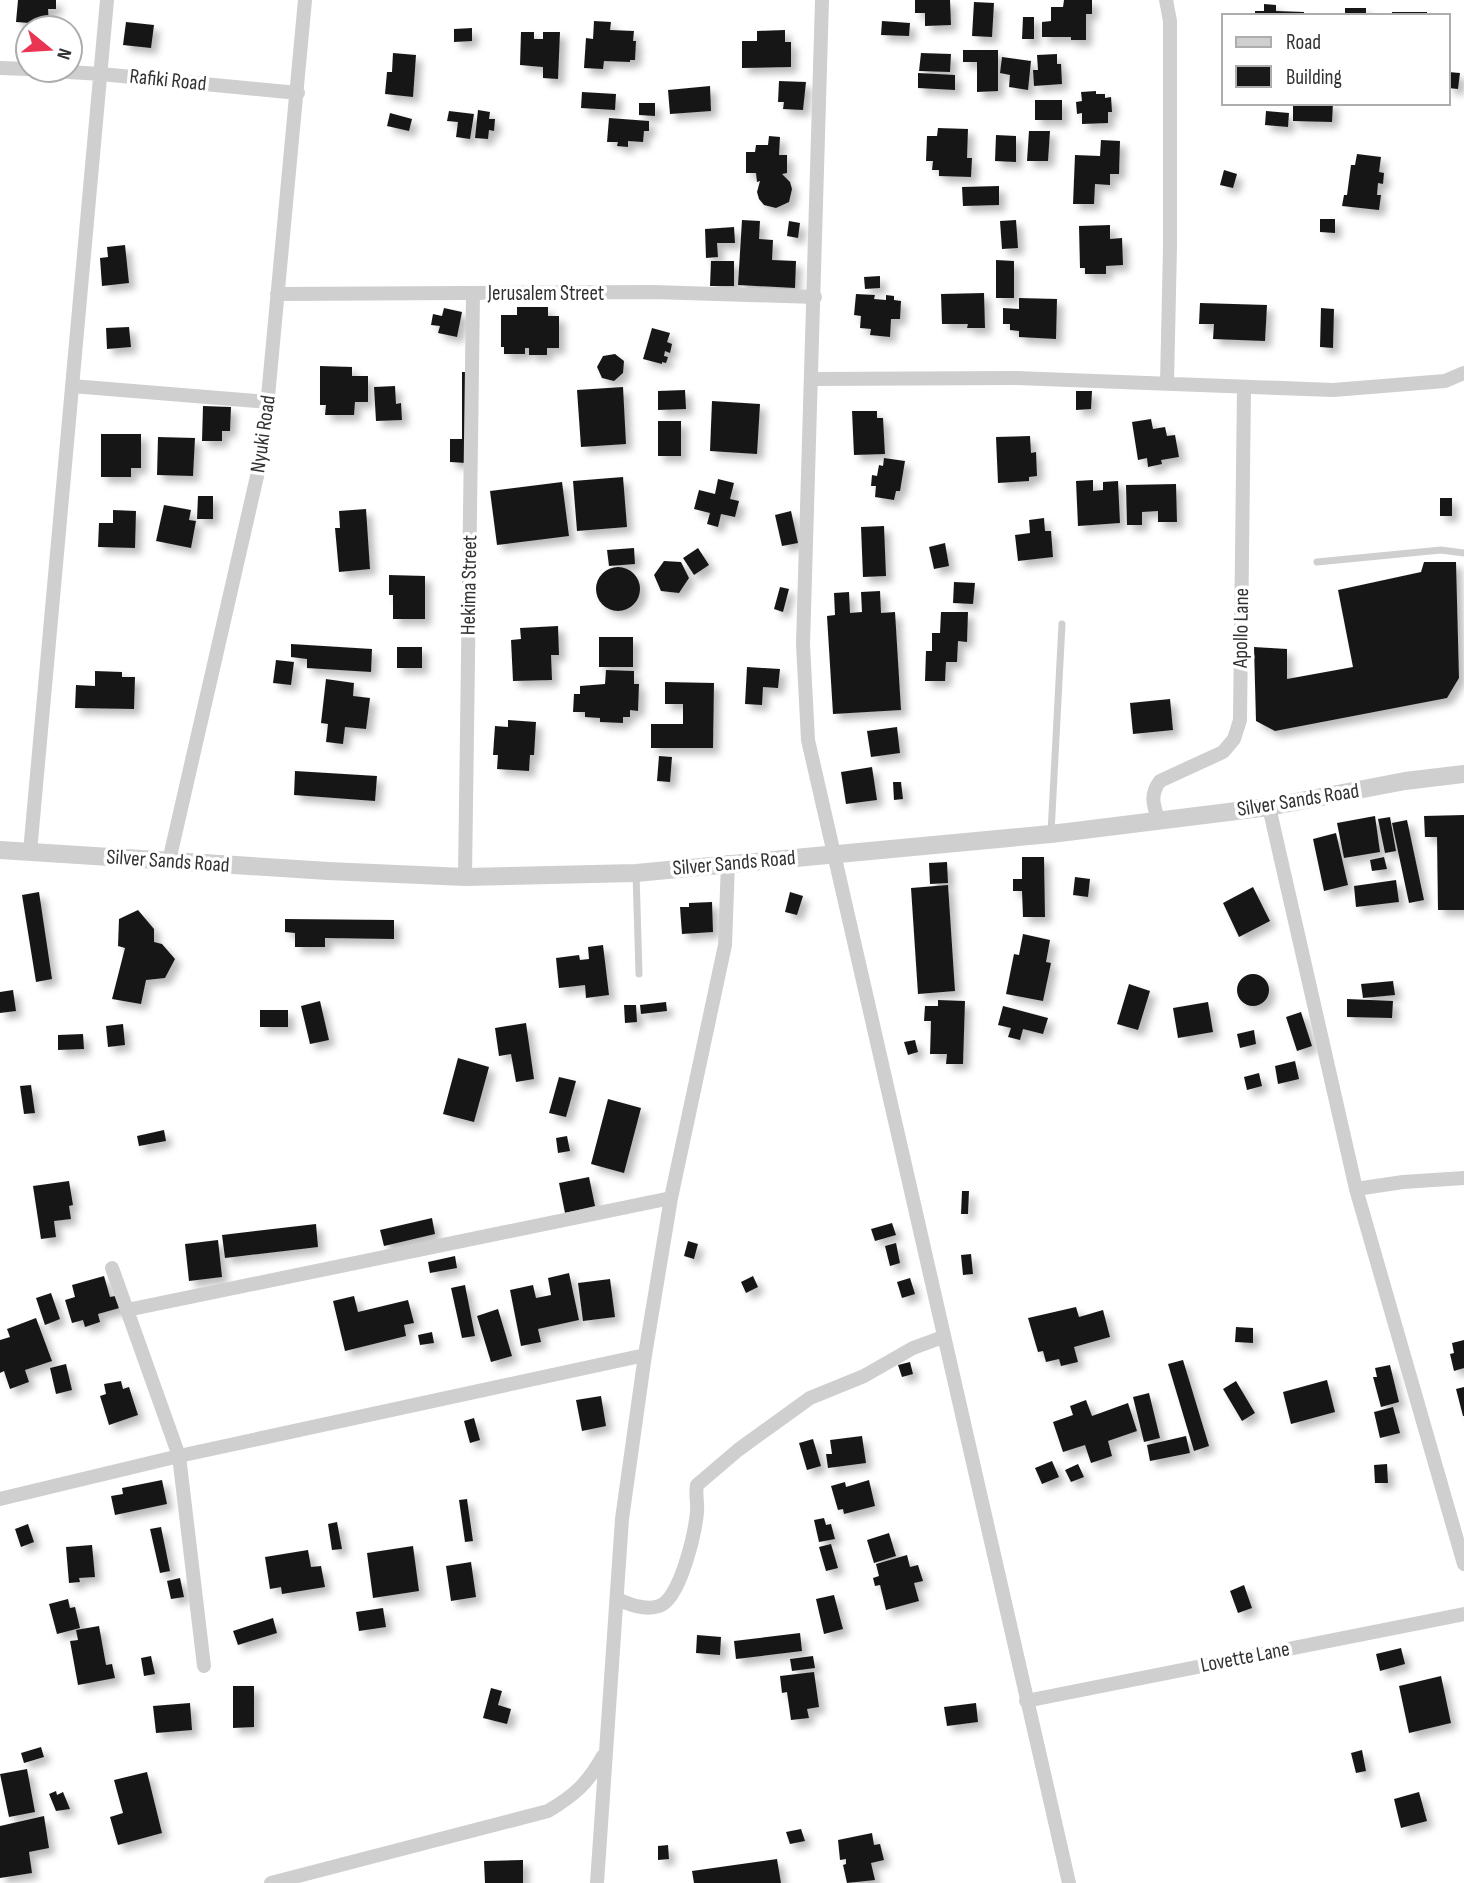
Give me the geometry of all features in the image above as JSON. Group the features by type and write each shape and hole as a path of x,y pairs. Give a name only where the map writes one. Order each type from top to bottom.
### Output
{"street":[{"path":"30,852 107,0"},
{"name":"Nyuki Road","path":"169,861 263,450 305,0"},
{"path":"822,0 803,644 808,740 1069,1883"},
{"path":"1167,0 1170,21 1170,247 1167,383"},
{"name":"Rafiki Road","path":"84,73 298,93"},
{"name":"Jerusalem Street","path":"278,294 653,292 815,297"},
{"name":"Hekima Street","path":"465,877 473,294"},
{"path":"812,379 1015,378 1333,390 1445,381 1464,373"},
{"path":"72,386 269,402"},
{"name":"Apollo Lane","path":"1158,820 1152,802 1154,789 1160,781 1223,752 1234,739 1240,720 1244,388"},
{"name":"Silver Sands Road","path":"0,850 465,877 636,873 728,862 1051,834 1269,807 1463,770"},
{"path":"1269,807 1356,1189 1464,1564"},
{"path":"597,1883 622,1519 671,1198 725,945 728,862"},
{"path":"1356,1189 1403,1182 1464,1178"},
{"path":"127,1310 671,1198"},
{"path":"112,1268 179,1456 204,1666"},
{"path":"617,1599 631,1605 647,1607 658,1607 668,1602 682,1576 696,1519 697,1485 738,1450 810,1398 864,1376 913,1348 943,1337"},
{"path":"0,1499 179,1456 645,1355"},
{"name":"Lovette Lane","path":"1026,1701 1464,1614"},
{"path":"271,1883 548,1811 573,1796 586,1783 606,1751"}],"lane":[{"path":"1317,562 1441,550 1464,553"},
{"path":"1051,834 1062,624"},
{"path":"636,873 639,974"}],"building":[{"path":"18,0 56,0 56,9 48,9 48,14 17,14"},
{"path":"915,0 950,0 951,25 925,26 925,13 915,13"},
{"path":"1064,0 1092,0 1092,14 1086,14 1086,40 1042,37 1042,22 1051,21 1051,7 1063,7"},
{"path":"974,2 994,3 992,37 972,36"},
{"path":"1264,4 1276,5 1276,11 1304,14 1255,14 1255,11 1264,11"},
{"path":"1345,8 1366,8 1366,14 1345,14"},
{"path":"1392,12 1427,12 1427,14"},
{"path":"1023,17 1034,17 1034,39 1022,39"},
{"path":"594,21 611,22 610,30 634,31 635,60 604,61 603,69 584,68 586,38 593,39"},
{"path":"882,21 910,23 909,36 881,35"},
{"path":"126,22 154,25 151,48 123,45"},
{"path":"472,28 472,41 454,42 454,29"},
{"path":"785,30 785,42 791,42 791,67 742,68 742,41 757,41 757,31"},
{"path":"521,32 534,32 534,39 543,39 543,32 560,32 558,79 543,78 543,67 520,65"},
{"path":"963,50 998,50 998,91 977,92 977,62 963,62"},
{"path":"393,53 416,55 413,97 385,94 387,72 392,72"},
{"path":"921,53 951,54 950,72 919,71"},
{"path":"1057,54 1057,64 1061,64 1062,84 1034,86 1033,70 1038,70 1037,55"},
{"path":"1002,57 1031,61 1028,90 1009,87 1010,75 1000,73"},
{"path":"1450,72 1460,73 1458,89 1450,88"},
{"path":"918,73 955,75 955,90 918,88"},
{"path":"779,81 806,82 803,110 783,109 784,102 778,102"},
{"path":"710,86 711,111 670,114 668,90"},
{"path":"1096,91 1096,94 1105,94 1105,98 1111,97 1112,112 1108,112 1108,123 1082,124 1082,113 1077,114 1076,102 1082,101 1081,92"},
{"path":"582,92 616,94 615,110 581,108"},
{"path":"1035,100 1062,100 1062,120 1035,120"},
{"path":"639,103 655,103 655,116 639,115"},
{"path":"1293,105 1333,105 1332,122 1293,121"},
{"path":"478,110 490,112 489,119 495,119 494,131 489,130 488,139 475,138"},
{"path":"449,111 474,114 470,139 456,137 458,122 447,121"},
{"path":"1266,111 1289,113 1288,127 1265,125"},
{"path":"390,113 412,119 409,131 387,126"},
{"path":"609,118 649,121 649,131 644,131 643,142 628,141 628,147 617,146 618,142 607,142"},
{"path":"938,128 968,129 967,158 972,158 971,177 939,176 939,170 932,170 933,161 926,161 927,136 937,136"},
{"path":"1029,131 1050,131 1048,161 1027,161"},
{"path":"996,135 1016,136 1016,162 995,161"},
{"path":"769,136 780,137 779,155 787,155 787,173 782,174 790,182 792,189 789,202 776,208 764,205 759,199 757,192 760,181 757,182 756,173 746,173 746,152 755,152 756,145 768,145"},
{"path":"1101,140 1120,141 1119,174 1110,174 1110,185 1095,184 1094,204 1073,204 1075,155 1100,156"},
{"path":"1357,154 1381,157 1379,172 1384,173 1383,184 1378,183 1377,195 1381,195 1379,210 1342,206 1344,195 1347,195 1351,165 1355,165"},
{"path":"1224,170 1237,174 1233,188 1220,185"},
{"path":"999,186 999,205 963,206 962,187"},
{"path":"1320,219 1335,219 1335,233 1320,232"},
{"path":"742,220 760,221 759,239 773,240 772,260 796,261 795,288 738,285"},
{"path":"1016,220 1018,248 1002,249 1000,221"},
{"path":"789,221 800,223 798,238 787,236"},
{"path":"1110,225 1110,239 1122,238 1123,265 1106,266 1106,274 1085,274 1085,268 1080,268 1079,226"},
{"path":"734,227 735,243 717,243 718,257 706,258 705,229"},
{"path":"125,245 129,283 102,286 100,258 108,257 107,247"},
{"path":"996,260 1014,261 1014,298 996,298"},
{"path":"711,261 734,261 734,286 710,286"},
{"path":"880,276 880,288 865,289 864,277"},
{"path":"984,293 985,328 967,328 968,324 942,324 941,294"},
{"path":"856,294 875,295 874,299 886,300 886,295 894,296 894,300 901,301 900,319 891,319 890,337 870,335 871,329 860,328 861,316 854,315"},
{"path":"1019,298 1057,299 1056,339 1019,337 1019,331 1010,330 1010,324 1003,324 1003,308 1019,309"},
{"path":"1200,303 1267,305 1265,341 1213,339 1214,324 1199,324"},
{"path":"517,307 548,307 548,316 559,316 559,348 547,348 547,355 529,355 529,348 525,348 525,354 504,354 504,347 501,347 501,315 517,315"},
{"path":"444,308 462,312 457,337 438,333 440,326 431,325 433,314 442,316"},
{"path":"1321,308 1334,309 1333,348 1320,347"},
{"path":"129,327 131,347 107,349 106,328"},
{"path":"652,328 670,333 667,342 672,344 670,353 665,351 664,356 668,357 666,363 643,359"},
{"path":"615,354 624,361 623,373 614,381 602,378 597,367 603,356"},
{"path":"320,366 352,367 352,376 368,376 368,402 355,402 354,415 325,415 326,405 320,405"},
{"path":"462,372 467,372 466,463 450,462 450,439 462,439"},
{"path":"395,386 396,404 401,403 402,420 376,421 374,387"},
{"path":"623,387 626,444 581,447 577,390"},
{"path":"685,390 686,409 658,410 658,391"},
{"path":"1076,391 1092,391 1091,409 1076,410"},
{"path":"712,401 760,404 757,454 710,451"},
{"path":"203,406 231,407 230,431 222,431 222,441 202,441"},
{"path":"852,411 877,411 877,418 883,418 885,454 854,455"},
{"path":"1151,419 1153,429 1165,427 1167,436 1175,435 1179,457 1161,460 1162,464 1148,467 1147,458 1138,460 1132,422"},
{"path":"658,421 681,421 681,456 658,456"},
{"path":"101,434 141,434 141,468 131,468 131,477 101,477"},
{"path":"1030,436 1031,453 1036,452 1037,476 1029,477 1029,481 998,483 996,437"},
{"path":"158,437 195,438 193,476 157,475"},
{"path":"884,458 905,461 900,491 896,491 894,500 875,497 876,486 871,486 872,475 877,476 879,465 883,466"},
{"path":"623,477 627,527 577,531 573,481"},
{"path":"718,479 734,483 730,499 739,501 735,517 721,514 718,527 707,524 710,513 694,509 699,490 715,494"},
{"path":"1093,480 1093,491 1103,490 1103,482 1118,481 1120,523 1078,526 1076,481"},
{"path":"562,482 569,536 497,545 490,491"},
{"path":"1176,484 1177,522 1158,522 1158,511 1142,512 1142,525 1127,525 1126,485"},
{"path":"198,496 213,496 213,519 197,519"},
{"path":"1440,498 1452,498 1452,516 1440,516"},
{"path":"164,505 191,510 189,520 196,521 191,548 156,541"},
{"path":"366,509 370,569 339,572 335,528 340,528 339,511"},
{"path":"113,510 136,511 135,548 98,547 99,523 113,523"},
{"path":"791,511 798,543 782,546 775,515"},
{"path":"1044,518 1045,531 1051,531 1053,557 1018,561 1015,535 1030,533 1029,520"},
{"path":"884,526 886,576 863,577 861,527"},
{"path":"945,543 949,566 934,569 929,547"},
{"path":"634,548 635,564 609,566 607,550"},
{"path":"698,548 709,565 694,575 683,558"},
{"path":"664,561 681,562 689,578 679,593 661,591 654,575"},
{"path":"1424,562 1456,562 1459,678 1447,698 1275,731 1256,721 1254,647 1287,649 1287,679 1353,667 1338,590 1421,572"},
{"path":"618,567 633,574 640,589 633,604 618,611 603,604 596,589 603,574"},
{"path":"389,575 425,576 425,619 393,619 393,595 389,595"},
{"path":"954,582 975,583 973,604 953,603"},
{"path":"780,587 789,589 783,612 774,609"},
{"path":"880,591 881,613 895,612 901,710 833,714 827,616 835,615 834,593 849,592 850,613 862,612 861,592"},
{"path":"941,612 968,612 967,642 958,641 957,662 946,662 945,681 925,681 926,651 932,651 932,633 940,633"},
{"path":"558,626 559,655 551,655 552,680 513,681 511,640 521,639 520,628"},
{"path":"599,637 633,637 633,667 599,667"},
{"path":"291,644 372,649 371,672 307,668 307,659 291,657"},
{"path":"397,647 422,647 422,668 397,668"},
{"path":"276,660 294,662 291,685 273,683"},
{"path":"747,667 780,669 778,688 763,687 762,705 745,704"},
{"path":"606,670 634,671 634,684 639,684 638,711 630,710 630,717 623,717 623,723 600,722 600,718 585,717 585,712 573,712 574,694 580,694 580,686 605,684"},
{"path":"95,671 122,672 122,677 135,677 134,709 75,708 76,685 95,686"},
{"path":"326,679 354,683 353,696 370,698 366,729 345,727 343,744 326,742 328,724 321,723"},
{"path":"665,682 714,683 713,748 651,748 651,724 683,724 683,704 665,704"},
{"path":"1170,699 1173,730 1133,734 1130,703"},
{"path":"508,720 536,722 534,755 530,755 529,771 497,769 498,755 493,755 495,726 508,727"},
{"path":"897,727 900,753 871,757 867,731"},
{"path":"659,756 672,757 670,782 657,781"},
{"path":"872,767 877,800 846,804 841,772"},
{"path":"295,771 377,776 375,801 294,795"},
{"path":"893,782 901,782 903,799 894,800"},
{"path":"1464,815 1464,910 1438,910 1437,837 1425,837 1424,816"},
{"path":"1375,816 1380,852 1344,858 1337,823"},
{"path":"1390,817 1396,851 1385,853 1378,819"},
{"path":"1407,820 1424,900 1409,903 1392,823"},
{"path":"1336,833 1348,885 1324,891 1313,839"},
{"path":"1022,857 1044,857 1045,917 1023,917 1022,891 1013,891 1013,879 1022,879"},
{"path":"1384,857 1387,869 1372,871 1370,860"},
{"path":"947,862 948,883 930,884 929,863"},
{"path":"1075,877 1090,879 1088,897 1073,895"},
{"path":"1396,880 1399,902 1356,907 1354,886"},
{"path":"948,885 955,991 918,994 911,888"},
{"path":"1253,887 1270,921 1239,937 1223,903"},
{"path":"39,892 52,979 36,982 22,895"},
{"path":"790,892 803,896 797,915 785,912"},
{"path":"712,902 713,932 682,934 680,907 689,907 689,903"},
{"path":"138,910 154,929 154,942 162,944 175,959 165,978 146,980 141,1004 112,999 125,948 118,946 119,919"},
{"path":"285,919 394,920 394,939 325,938 325,947 295,947 295,933 285,932"},
{"path":"1023,934 1050,940 1046,962 1051,963 1043,1001 1006,994 1014,954 1019,955"},
{"path":"603,945 609,995 586,998 585,985 559,988 556,958 579,955 580,960 589,959 588,947"},
{"path":"1253,974 1264,979 1269,990 1264,1001 1253,1006 1242,1001 1237,990 1242,979"},
{"path":"1393,981 1395,995 1363,998 1361,984"},
{"path":"1129,984 1150,991 1138,1030 1117,1024"},
{"path":"13,990 16,1011 0,1013 0,992"},
{"path":"1347,999 1393,1001 1392,1018 1347,1017"},
{"path":"938,1000 965,1001 963,1064 946,1064 947,1054 930,1054 931,1021 924,1021 925,1006 938,1006"},
{"path":"320,1001 329,1040 310,1044 301,1006"},
{"path":"666,1002 667,1011 641,1014 640,1005"},
{"path":"1208,1002 1213,1032 1178,1038 1173,1008"},
{"path":"624,1005 636,1005 637,1022 625,1023"},
{"path":"1003,1006 1048,1018 1043,1034 1023,1029 1020,1040 1008,1037 1011,1028 998,1025"},
{"path":"260,1010 288,1010 288,1027 260,1027"},
{"path":"1301,1012 1312,1046 1297,1051 1286,1017"},
{"path":"526,1023 534,1079 516,1082 511,1054 499,1056 495,1028"},
{"path":"123,1024 125,1045 108,1047 106,1026"},
{"path":"1254,1030 1256,1044 1240,1048 1237,1034"},
{"path":"83,1034 84,1049 58,1050 58,1035"},
{"path":"915,1040 918,1052 908,1055 904,1042"},
{"path":"458,1058 489,1067 474,1122 443,1114"},
{"path":"1295,1061 1299,1079 1278,1084 1275,1066"},
{"path":"1259,1073 1262,1086 1247,1090 1244,1077"},
{"path":"559,1077 576,1081 566,1117 549,1113"},
{"path":"31,1085 35,1113 24,1114 20,1086"},
{"path":"608,1099 641,1108 624,1173 591,1164"},
{"path":"164,1130 166,1141 139,1146 137,1136"},
{"path":"567,1136 570,1151 558,1153 556,1138"},
{"path":"589,1177 595,1206 565,1213 559,1183"},
{"path":"69,1181 73,1205 69,1206 71,1219 54,1221 56,1237 41,1239 33,1186"},
{"path":"962,1191 969,1191 968,1214 961,1214"},
{"path":"432,1218 435,1234 384,1246 380,1230"},
{"path":"892,1223 896,1235 875,1241 871,1229"},
{"path":"316,1224 318,1247 225,1258 222,1235"},
{"path":"218,1240 222,1277 189,1281 185,1244"},
{"path":"688,1241 698,1244 694,1259 684,1256"},
{"path":"896,1243 900,1263 890,1266 885,1246"},
{"path":"971,1254 973,1274 963,1275 961,1255"},
{"path":"455,1256 457,1268 430,1273 428,1262"},
{"path":"569,1273 579,1320 538,1329 541,1342 521,1346 510,1290 533,1285 536,1298 551,1295 548,1278"},
{"path":"104,1276 110,1297 120,1295 123,1307 98,1314 100,1322 85,1327 83,1320 72,1323 65,1300 75,1297 72,1285"},
{"path":"753,1276 758,1287 746,1293 741,1282"},
{"path":"910,1278 915,1294 902,1298 897,1282"},
{"path":"610,1279 615,1317 583,1321 578,1283"},
{"path":"465,1285 475,1336 462,1338 451,1288"},
{"path":"51,1293 60,1319 45,1325 36,1298"},
{"path":"354,1296 358,1312 408,1300 414,1323 404,1325 406,1336 345,1351 333,1301"},
{"path":"1076,1307 1079,1317 1103,1310 1110,1337 1074,1347 1078,1362 1061,1366 1059,1359 1046,1362 1043,1351 1038,1352 1028,1318"},
{"path":"498,1309 512,1356 491,1362 477,1316"},
{"path":"36,1318 52,1361 25,1370 29,1382 10,1389 4,1371 0,1373 0,1340 10,1337 7,1329"},
{"path":"1236,1327 1253,1328 1253,1343 1235,1342"},
{"path":"432,1332 434,1343 420,1345 418,1335"},
{"path":"1464,1340 1464,1368 1454,1371 1450,1354 1454,1353 1452,1343"},
{"path":"1183,1360 1209,1446 1194,1451 1168,1364"},
{"path":"910,1362 913,1374 902,1377 898,1365"},
{"path":"66,1364 72,1390 56,1394 50,1368"},
{"path":"1390,1365 1399,1402 1381,1407 1373,1377 1377,1377 1375,1368"},
{"path":"1327,1380 1335,1412 1291,1424 1283,1392"},
{"path":"121,1381 123,1389 129,1387 138,1415 109,1425 100,1396 106,1394 104,1384"},
{"path":"1236,1381 1255,1413 1242,1421 1223,1389"},
{"path":"1464,1387 1464,1416 1463,1416 1456,1389"},
{"path":"1149,1393 1160,1438 1144,1442 1133,1397"},
{"path":"601,1396 606,1426 582,1431 576,1400"},
{"path":"1086,1400 1092,1416 1128,1403 1137,1431 1108,1441 1112,1456 1091,1463 1085,1445 1063,1452 1053,1422 1073,1415 1070,1406"},
{"path":"1393,1407 1400,1433 1380,1438 1374,1412"},
{"path":"474,1418 480,1440 470,1443 464,1421"},
{"path":"862,1436 866,1463 828,1468 826,1454 832,1454 830,1440"},
{"path":"1186,1436 1190,1453 1150,1461 1147,1445"},
{"path":"813,1439 821,1466 807,1470 799,1443"},
{"path":"1052,1461 1059,1477 1042,1484 1035,1468"},
{"path":"1078,1464 1084,1477 1071,1482 1065,1470"},
{"path":"1387,1464 1388,1483 1375,1483 1374,1465"},
{"path":"162,1480 167,1504 115,1515 111,1496 123,1494 122,1488"},
{"path":"869,1480 875,1506 844,1514 843,1509 838,1510 831,1486 845,1482 846,1487"},
{"path":"467,1499 473,1541 465,1542 459,1500"},
{"path":"824,1518 826,1525 831,1524 835,1539 819,1542 814,1520"},
{"path":"337,1522 342,1549 332,1550 328,1524"},
{"path":"28,1524 34,1542 21,1547 15,1529"},
{"path":"161,1527 170,1571 160,1573 150,1529"},
{"path":"889,1533 896,1556 874,1563 867,1540"},
{"path":"831,1544 838,1568 826,1571 819,1547"},
{"path":"92,1545 95,1577 79,1578 80,1582 69,1583 66,1547"},
{"path":"413,1546 419,1591 373,1598 367,1553"},
{"path":"308,1550 311,1567 321,1566 325,1587 282,1594 281,1587 270,1589 265,1557"},
{"path":"907,1555 910,1567 918,1565 923,1581 914,1583 919,1601 886,1610 880,1585 875,1586 873,1578 879,1576 876,1564"},
{"path":"471,1562 476,1597 451,1601 446,1566"},
{"path":"180,1578 184,1597 171,1599 167,1581"},
{"path":"1244,1585 1252,1608 1238,1613 1230,1591"},
{"path":"834,1595 843,1629 824,1634 816,1599"},
{"path":"68,1599 70,1608 75,1607 80,1628 57,1634 49,1604"},
{"path":"383,1608 386,1627 359,1631 356,1612"},
{"path":"273,1618 277,1633 238,1645 233,1631"},
{"path":"99,1626 106,1665 112,1664 115,1678 78,1685 70,1641 78,1640 76,1630"},
{"path":"800,1633 802,1651 736,1659 734,1641"},
{"path":"697,1635 721,1637 720,1655 696,1653"},
{"path":"1401,1648 1405,1664 1380,1671 1376,1654"},
{"path":"151,1656 155,1674 144,1676 141,1658"},
{"path":"813,1656 815,1668 792,1671 790,1659"},
{"path":"814,1672 819,1707 807,1709 809,1718 791,1720 787,1692 782,1693 780,1676"},
{"path":"1441,1676 1451,1723 1409,1733 1399,1686"},
{"path":"233,1686 254,1686 254,1727 233,1728"},
{"path":"491,1688 502,1691 498,1705 511,1709 507,1724 483,1718"},
{"path":"190,1703 192,1730 156,1733 153,1706"},
{"path":"976,1703 978,1722 947,1726 944,1707"},
{"path":"41,1747 44,1757 24,1763 21,1753"},
{"path":"1362,1750 1366,1771 1356,1773 1351,1753"},
{"path":"27,1769 35,1812 9,1817 0,1774"},
{"path":"147,1772 162,1833 118,1845 110,1817 123,1813 114,1780"},
{"path":"56,1791 57,1795 63,1792 70,1809 56,1811 49,1794"},
{"path":"1419,1792 1427,1821 1401,1828 1394,1799"},
{"path":"44,1816 49,1848 29,1852 32,1873 0,1878 0,1826"},
{"path":"801,1829 805,1841 790,1844 786,1832"},
{"path":"872,1833 874,1845 880,1844 884,1860 871,1863 875,1880 847,1883 843,1865 846,1864 846,1859 840,1860 838,1840"},
{"path":"668,1845 669,1859 658,1860 658,1846"},
{"path":"777,1859 781,1883 694,1883 692,1871"},
{"path":"523,1860 523,1883 485,1883 484,1861"}]}
